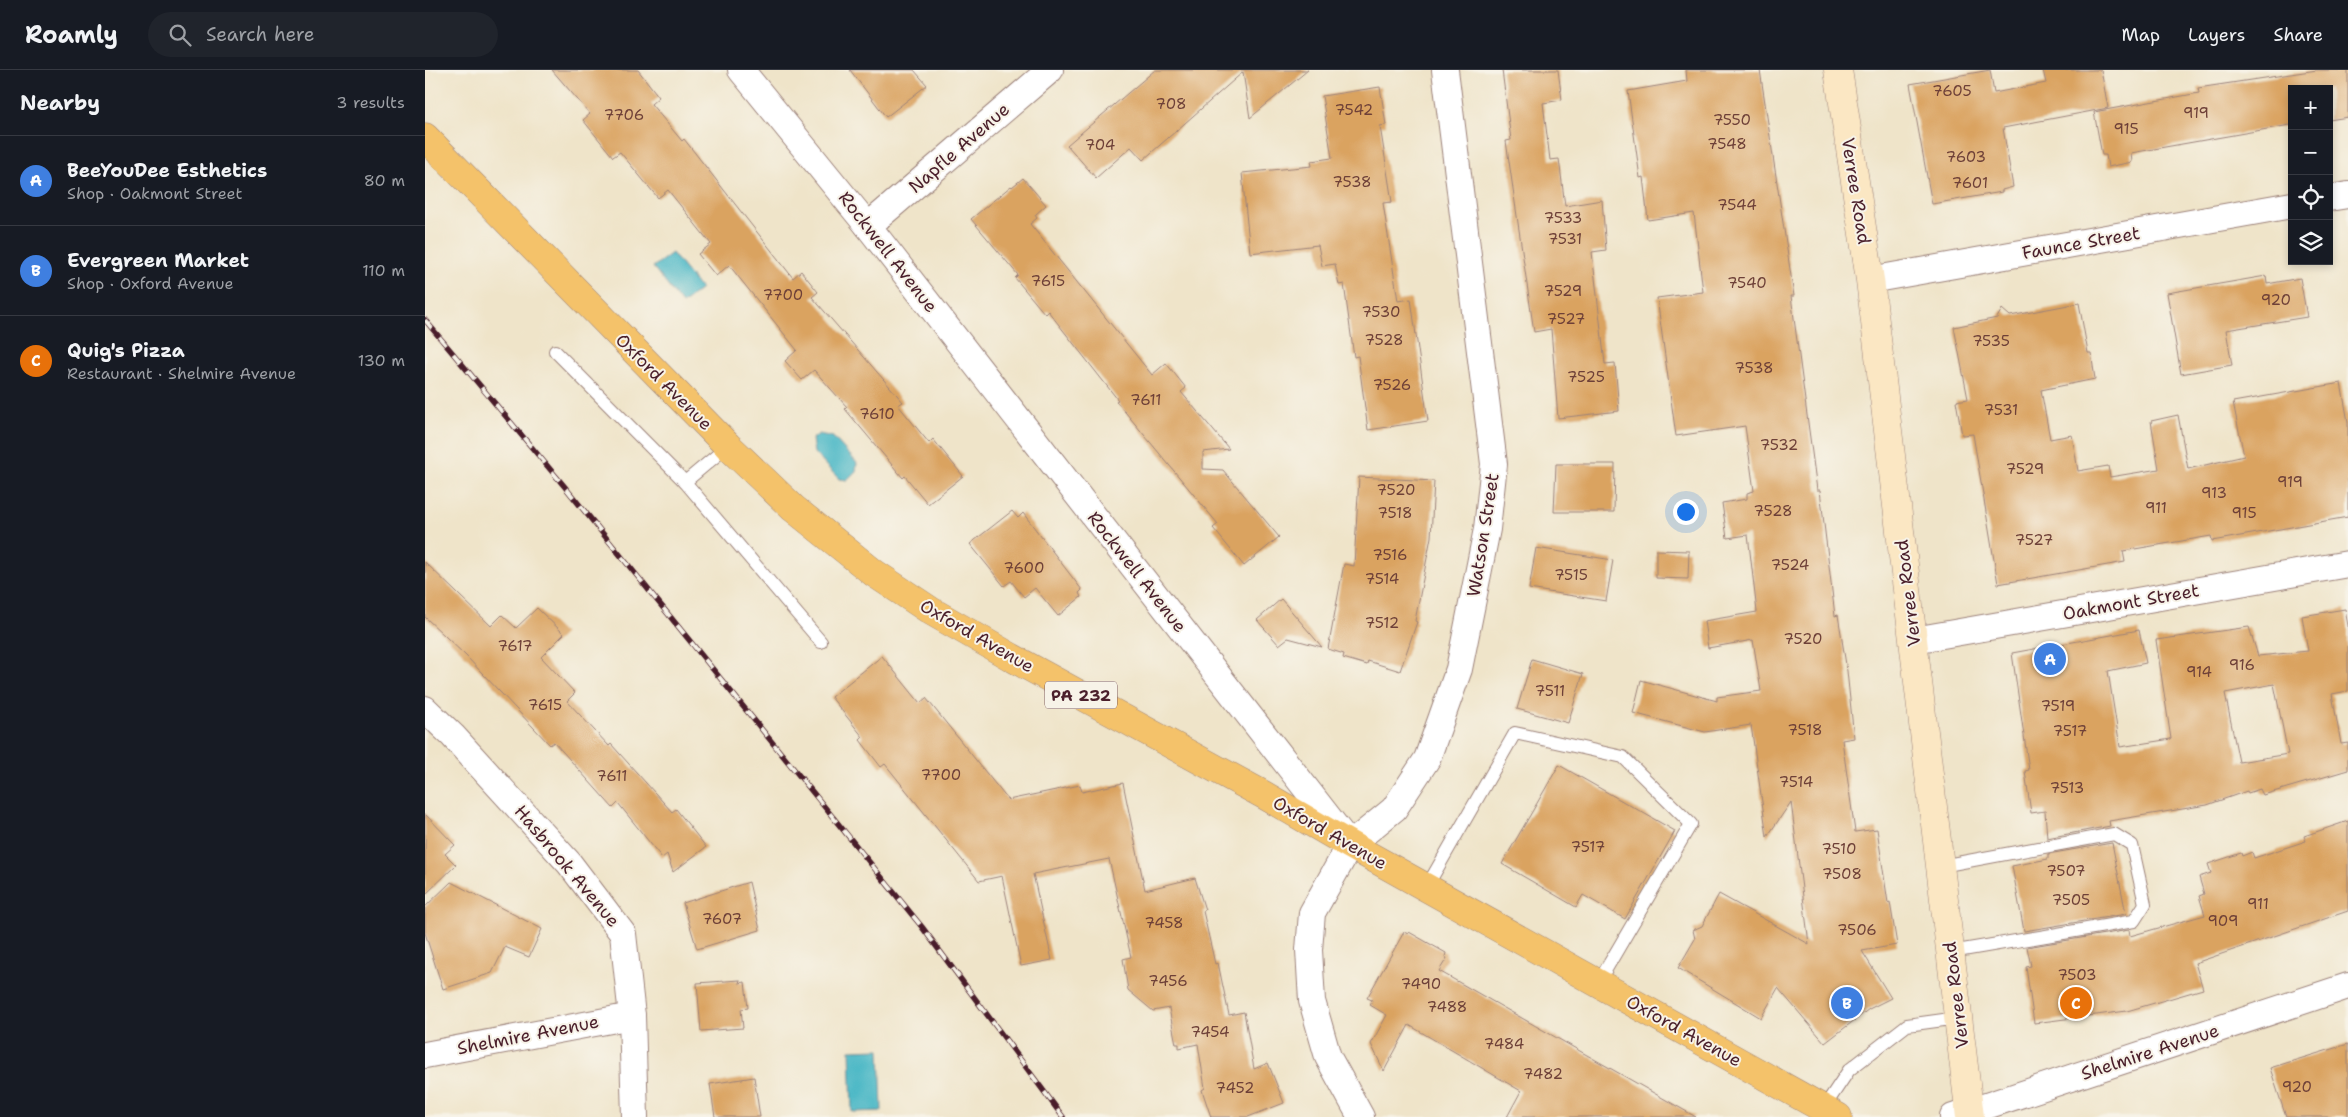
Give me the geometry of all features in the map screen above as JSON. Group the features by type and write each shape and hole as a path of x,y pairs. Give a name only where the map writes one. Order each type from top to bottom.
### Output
{"main road":[{"name":"Verree Road","path":"1838,70 1870,280 1914,640 1959,1018 1964,1115"},
{"name":"Oxford Avenue","path":"425,137 728,446 793,508 834,543 874,573 931,611 1831,1113"}],"street":[{"name":"Rockwell Avenue","path":"741,70 868,226 1350,845"},
{"name":"Napfle Avenue","path":"868,226 1051,70"},
{"name":"Watson Street","path":"1350,845 1394,809 1427,759 1459,669 1487,529 1494,464 1445,70"},
{"path":"2333,197 2348,195"},
{"name":"Faunce Street","path":"1870,280 2288,206"},
{"name":"Oakmont Street","path":"1914,640 2348,564"},
{"name":"Hasbrook Avenue","path":"425,708 569,863 623,934 632,1016 635,1117"},
{"path":"1350,845 1312,913 1309,950 1312,1001 1328,1057 1361,1117"},
{"name":"Shelmire Avenue","path":"1964,1115 2348,986"},
{"name":"Shelmire Avenue","path":"425,1055 632,1016"}],"lane":[{"path":"555,351 685,482 821,642"},
{"path":"685,482 728,446"},
{"path":"1426,888 1515,733 1623,757 1691,824 1598,983"},
{"path":"1941,866 2114,834 2132,845 2145,904 2134,922 1951,952"},
{"path":"1831,1113 1849,1070 1907,1025 1959,1018"}],"water":[{"path":"672,253 701,289 682,304 653,267"},
{"path":"819,434 833,437 857,463 856,471 847,480 839,479 814,453 812,439"},
{"path":"880,1049 882,1111 852,1112 850,1050"}],"building":[{"path":"552,70 638,70 659,97 651,104 682,141 684,139 793,278 801,271 818,292 812,297 903,402 898,405 929,443 933,439 963,476 928,504 905,476 903,478 845,409 847,407 814,370 802,380 785,361 797,350 729,265 716,276 698,254 711,244 668,190 658,198 620,152 613,157 583,120 590,114"},
{"path":"850,70 914,70 927,85 886,117"},
{"path":"1155,70 1308,70 1250,118 1243,72 1143,160 1131,147 1096,178 1067,145"},
{"path":"1502,70 1558,70 1562,100 1543,103 1550,160 1559,159 1565,206 1602,200 1606,250 1592,252 1605,364 1615,363 1619,411 1558,418 1551,329 1534,332 1506,141 1511,140"},
{"path":"1686,70 1760,70 1794,296 1791,296 1817,490 1820,490 1835,616 1838,615 1847,671 1854,738 1842,740 1855,832 1877,829 1888,903 1890,902 1897,945 1862,951 1891,998 1869,1009 1825,1043 1778,988 1761,1018 1678,968 1695,939 1693,930 1702,926 1719,894 1809,944 1791,802 1767,837 1751,725 1705,732 1633,713 1641,680 1717,701 1717,697 1761,691 1753,640 1708,648 1704,621 1757,612 1748,535 1727,538 1722,503 1747,499 1747,493 1754,491 1745,426 1676,436 1657,298 1703,292 1694,213 1648,220 1643,177 1640,178 1628,91 1687,81"},
{"path":"1990,70 1994,93 2046,83 2043,70 2101,70 2108,108 2003,128 2013,187 2002,190 2002,192 1932,204 1910,84"},
{"path":"2317,70 2348,70 2348,117 2333,119 2333,85 2288,85 2288,125 2131,153 2132,162 2108,167 2106,155 2102,155 2094,112 2199,93 2198,88"},
{"path":"1380,87 1386,125 1380,126 1392,202 1383,203 1398,301 1411,299 1428,421 1368,430 1358,356 1354,357 1344,284 1339,285 1335,264 1322,266 1318,245 1250,253 1242,173 1312,166 1311,161 1332,158 1322,96"},
{"path":"1023,178 1046,205 1035,215 1037,218 1030,224 1152,375 1166,363 1186,388 1181,392 1229,449 1203,452 1203,469 1223,470 1279,537 1244,566 1213,528 1218,524 1116,401 1118,400 1048,311 1045,314 1015,278 1018,275 971,219"},
{"path":"2266,276 2267,284 2300,278 2307,317 2226,330 2232,365 2181,374 2167,293"},
{"path":"2079,303 2095,379 2041,390 2050,439 2072,435 2078,471 2108,466 2110,477 2159,469 2151,421 2178,415 2188,469 2244,456 2233,402 2341,383 2348,422 2348,517 2212,541 2211,536 2123,551 2125,562 1998,584 1973,434 1962,435 1956,401 1968,399 1954,327 1997,318 2002,309 2010,316"},
{"path":"1556,464 1615,464 1614,512 1554,512"},
{"path":"1359,477 1434,481 1431,537 1415,621 1417,622 1400,671 1368,661 1367,665 1343,658 1344,654 1328,649 1344,564 1354,566"},
{"path":"1012,511 1018,518 1023,513 1082,590 1079,593 1081,597 1058,616 1035,588 1024,597 1011,581 1004,586 970,544"},
{"path":"1536,548 1613,560 1606,601 1529,589"},
{"path":"1656,550 1689,551 1688,579 1656,578"},
{"path":"425,562 491,626 502,615 516,628 537,608 564,634 541,657 575,693 567,701 609,746 611,744 672,812 676,809 706,847 673,872 667,854 662,858 618,803 613,808 554,742 550,745 466,656 425,617"},
{"path":"1281,599 1322,647 1288,638 1279,645 1257,620"},
{"path":"2345,609 2348,626 2348,691 2332,694 2341,744 2348,743 2348,770 2263,795 2260,789 2248,793 2247,791 2207,805 2109,821 2110,826 2047,838 2045,811 2031,813 2025,771 2029,770 2012,653 2139,630 2146,663 2108,671 2120,747 2171,739 2156,640 2249,627 2258,656 2308,651 2302,616","holes":["2274,684 2288,754 2239,762 2225,693"]},
{"path":"882,656 920,703 926,698 1008,800 1080,785 1082,792 1123,783 1145,890 1195,878 1205,910 1203,911 1215,964 1218,963 1229,1015 1244,1012 1254,1069 1268,1063 1284,1103 1248,1117 1211,1117 1202,1090 1205,1088 1198,1044 1179,1048 1179,1044 1176,1044 1169,1008 1153,1011 1128,990 1123,959 1131,957 1109,859 1033,874 1052,960 1021,966 1002,876 979,881 885,764 881,767 860,740 863,737 831,697"},
{"path":"1532,659 1583,674 1568,723 1517,709"},
{"path":"1559,765 1675,831 1625,919 1583,895 1576,907 1502,864"},
{"path":"425,814 455,845 445,854 456,865 425,895"},
{"path":"2348,821 2348,911 2195,963 2203,989 2127,1011 2034,1023 2026,967 2031,966 2027,947 2129,930 2130,936 2205,915 2199,896 2204,894 2199,877 2211,873 2208,864 2241,853 2242,856 2252,852 2254,858 2306,841 2304,836"},
{"path":"2112,843 2126,914 2024,931 2012,866 2048,859 2048,854"},
{"path":"451,882 542,929 529,957 505,947 492,973 443,989 425,933 425,907"},
{"path":"749,882 760,930 697,949 683,903"},
{"path":"1404,932 1408,934 1409,932 1446,953 1445,957 1447,958 1439,971 1696,1117 1507,1117 1521,1091 1409,1025 1384,1071 1371,1044 1387,1015 1370,1005 1372,1000 1367,998"},
{"path":"740,980 739,983 745,982 748,1008 741,1009 743,1028 701,1031 697,983"},
{"path":"2348,1044 2348,1117 2286,1117 2270,1068"},
{"path":"754,1077 760,1117 715,1117 710,1084"}],"railway":[{"path":"425,320 565,487 922,927 1063,1117"}],"place":[{"name":"BeeYouDee Esthetics","path":"2050,659"},
{"name":"Evergreen Market","path":"1847,1003"},
{"name":"Quig's Pizza","path":"2076,1003"}]}
